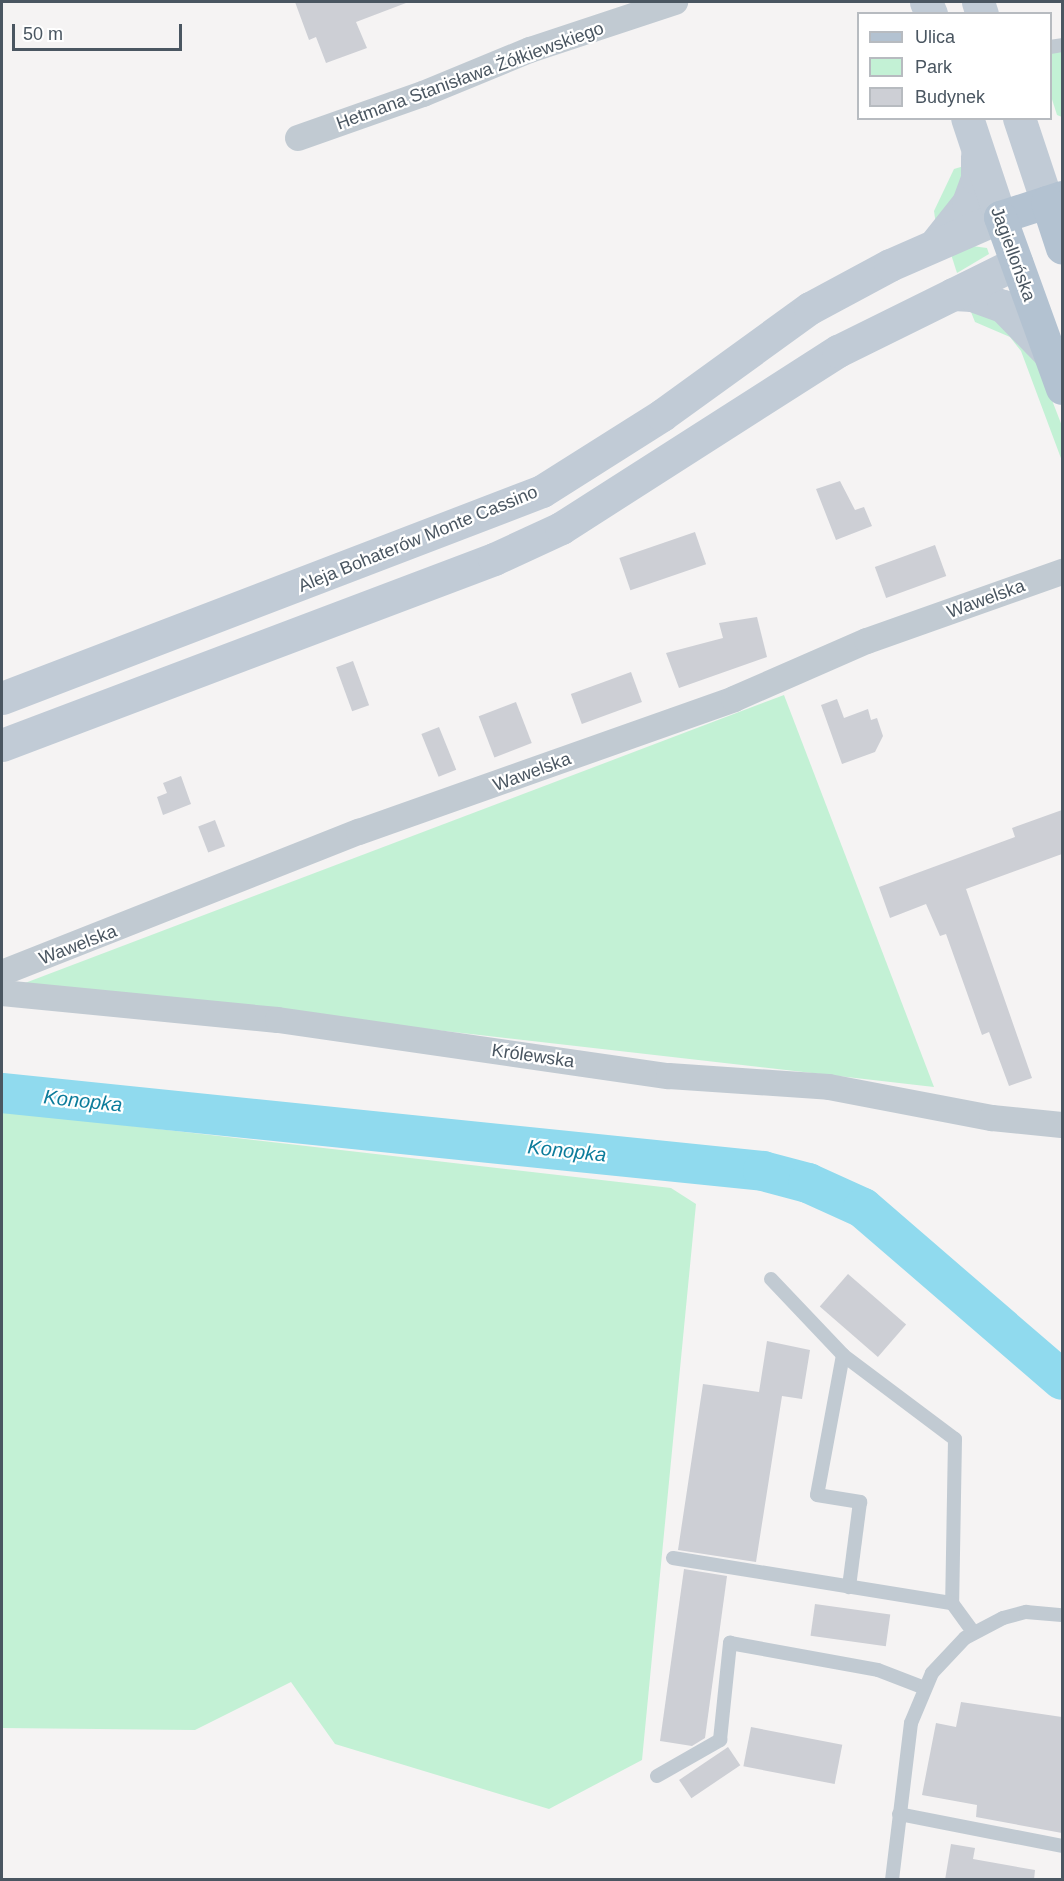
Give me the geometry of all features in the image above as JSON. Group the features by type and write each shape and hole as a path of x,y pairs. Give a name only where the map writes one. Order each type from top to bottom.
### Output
{"main road":[{"path":"2,745 504,555 561,528 657,470 838,351 1016,263 1062,247 1055,199 1020,120"},
{"path":"933,247 968,203 976,178 972,133"},
{"name":"Jagiellońska","path":"972,133 1062,388"},
{"name":"Aleja Bohaterów Monte Cassino","path":"2,698 542,491 662,415 810,308 933,247 1000,217 1055,199"},
{"path":"953,294 1003,306 1049,354"}],"street":[{"name":"Hetmana Stanisława Żółkiewskiego","path":"298,138 423,94 530,50 675,2"},
{"name":"Wawelska","path":"2,973 359,832 734,699 867,641 1062,572"},
{"name":"Królewska","path":"2,993 278,1020 669,1076 829,1087 982,1117 1062,1125"}],"lane":[{"path":"771,1279 843,1355 955,1439 952,1603 974,1633"},
{"path":"843,1355 817,1495 860,1502 849,1587"},
{"path":"673,1558 952,1603"},
{"path":"892,1880 911,1724 925,1688 945,1656 974,1633 1026,1612 1062,1615"},
{"path":"657,1776 720,1740 730,1643 878,1670 925,1688"},
{"path":"899,1814 1062,1846"}],"green space":[{"path":"1062,49 1062,117 1057,115 1052,99 1052,50"},
{"path":"964,166 966,181 936,225 934,211 954,169"},
{"path":"972,246 987,248 989,254 957,273 949,248"},
{"path":"984,311 1031,346 1062,426 1062,461 1021,351 1010,337 975,322 971,312"},
{"path":"784,695 934,1087 25,983"},
{"path":"2,1111 671,1188 696,1204 642,1760 549,1809 335,1744 291,1682 195,1730 2,1728"}],"building":[{"path":"295,2 406,3 356,22 367,48 326,63 316,37 309,40"},
{"path":"840,481 855,510 864,507 872,526 836,540 816,489"},
{"path":"695,532 706,564 630,590 619,558"},
{"path":"935,545 946,576 886,598 875,567"},
{"path":"757,617 767,657 679,688 666,653 723,638 719,623"},
{"path":"353,661 369,705 352,711 336,667"},
{"path":"631,672 642,702 582,724 571,694"},
{"path":"837,699 844,718 868,709 871,720 877,718 883,736 875,752 842,764 821,705"},
{"path":"516,702 532,743 494,757 479,716"},
{"path":"439,727 456,770 439,777 421,734"},
{"path":"181,776 191,804 163,815 157,797 167,793 163,783"},
{"path":"1062,810 1062,854 966,889 1032,1078 1009,1086 989,1032 982,1035 946,934 940,936 926,904 890,918 879,887 1015,837 1012,828"},
{"path":"215,820 225,846 208,853 198,826"},
{"path":"848,1274 906,1325 878,1357 820,1306"},
{"path":"767,1341 810,1350 802,1399 782,1396 756,1562 678,1550 703,1384 759,1392"},
{"path":"684,1569 727,1576 705,1738 692,1746 660,1741"},
{"path":"815,1604 890,1615 886,1646 811,1636"},
{"path":"961,1702 1062,1717 1062,1833 976,1817 977,1805 922,1795 936,1723 956,1727"},
{"path":"751,1727 842,1745 835,1784 743,1766"},
{"path":"728,1747 740,1765 691,1798 679,1780"},
{"path":"951,1844 975,1848 973,1859 1035,1870 1034,1880 945,1880"}],"waterway":[{"name":"Konopka","path":"2,1093 763,1171 808,1183 863,1208 1062,1380"}]}
